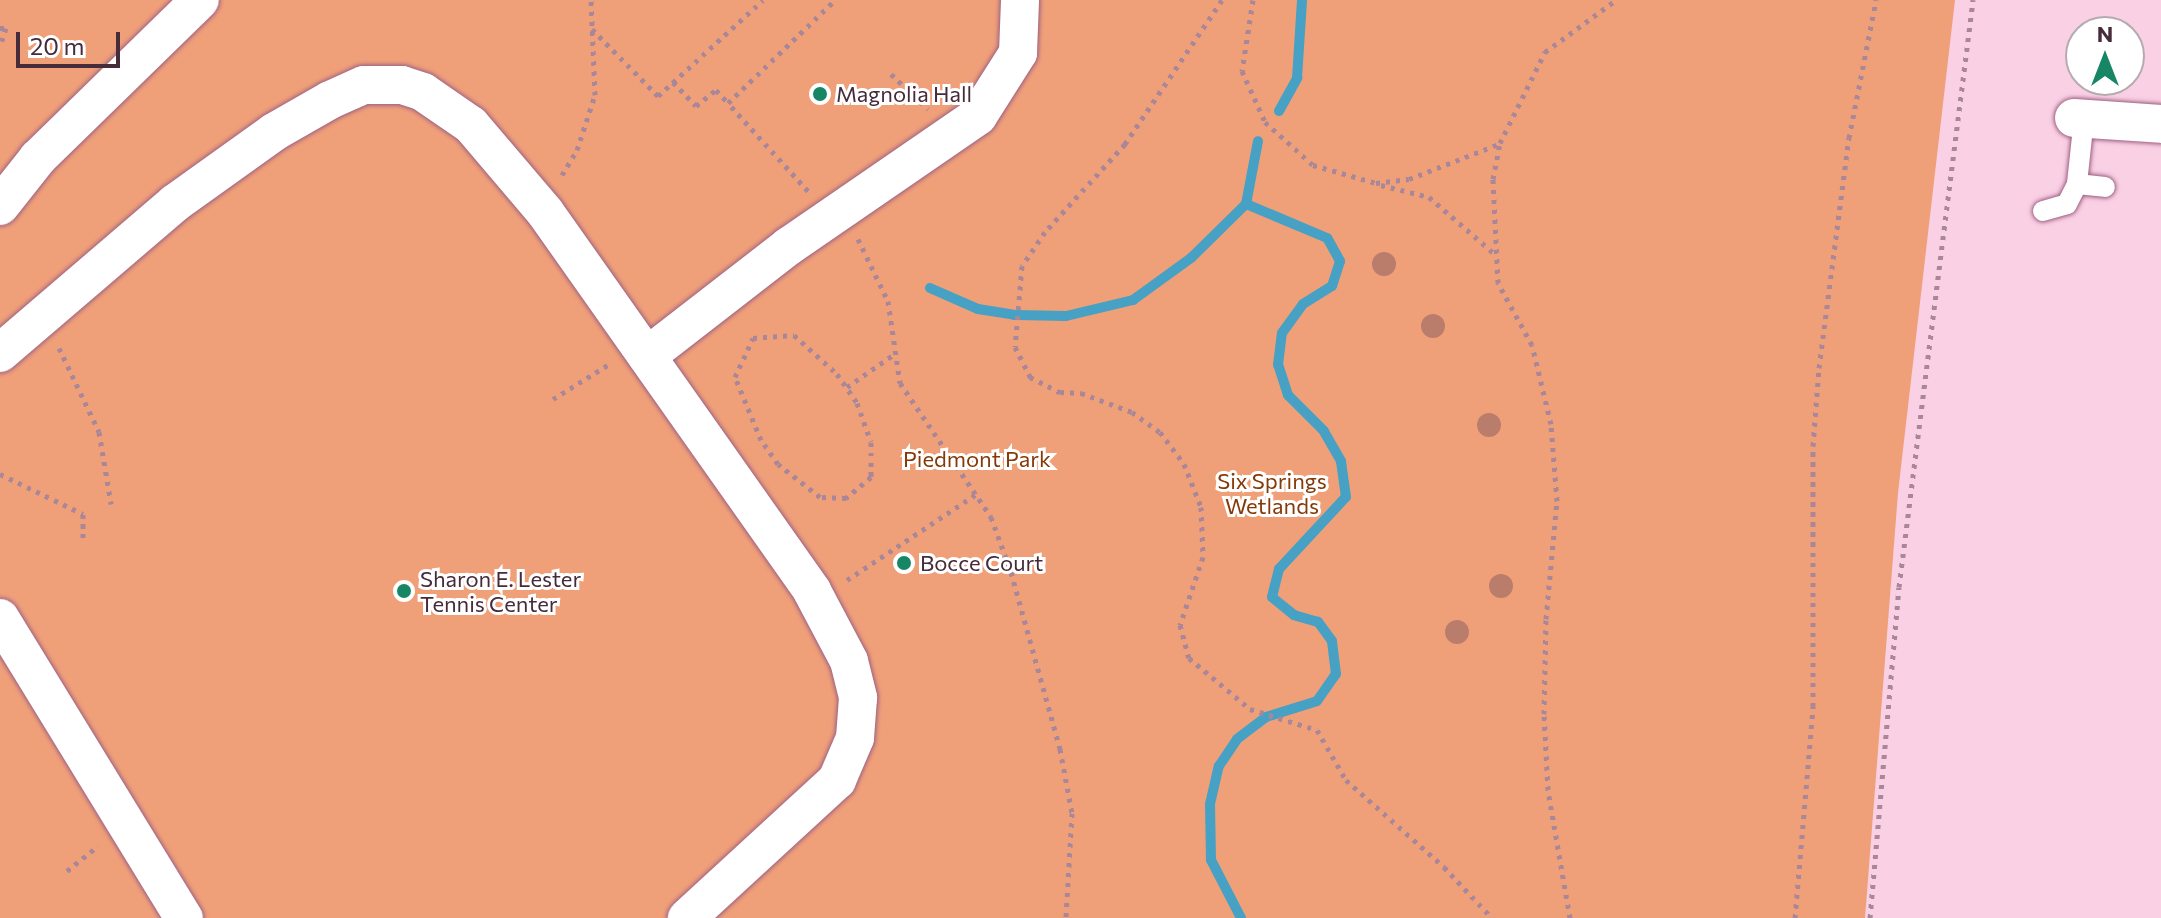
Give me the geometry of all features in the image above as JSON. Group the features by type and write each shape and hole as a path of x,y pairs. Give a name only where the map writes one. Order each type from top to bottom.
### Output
{"street":[{"path":"0,206 38,158 200,0"},
{"path":"643,351 978,116 1018,53 1020,0"},
{"path":"0,353 44,313 225,166 274,132 364,85 402,85 443,104 494,147 536,200 817,600 849,661 858,698 855,738 837,780 687,918"},
{"path":"2079,118 2161,124"},
{"path":"0,618 184,918"}],"lane":[{"path":"2043,211 2067,204 2077,184 2079,118"},
{"path":"2077,184 2105,187"}],"path":[{"path":"536,200 563,174 589,121 595,95 591,0"},
{"path":"592,29 658,96 763,0"},
{"path":"728,103 835,0"},
{"path":"1222,0 1125,144 1022,266 1015,347 1030,377 1060,392 1081,393 1132,412 1160,432 1184,464 1201,507 1203,557 1180,625 1189,658 1250,709 1317,730 1346,780 1444,867 1492,918"},
{"path":"1253,0 1242,71 1265,122 1313,165 1429,197 1497,256"},
{"path":"1570,918 1548,790 1544,714 1546,619 1557,501 1551,424 1532,345 1498,283 1493,179 1500,143 1545,52 1616,0"},
{"path":"1795,918 1813,706 1813,446 1819,368 1849,138 1876,0"},
{"path":"1870,918 1899,587 1973,0"},
{"path":"0,28 6,28 0,47"},
{"path":"891,74 953,133"},
{"path":"673,82 696,106 716,90 832,218 864,244 888,301 893,355 900,383 991,517 1011,572 1060,749 1072,813 1066,918"},
{"path":"1376,183 1409,179 1500,143"},
{"path":"44,313 99,432 111,504"},
{"path":"794,335 847,387 871,442 874,466 860,490 833,501 805,489 778,464 761,440 735,377 753,338 794,335"},
{"path":"553,399 643,351"},
{"path":"847,387 893,355"},
{"path":"0,474 83,514 83,540"},
{"path":"817,600 975,495"}],"green space":[{"name":"Piedmont Park","path":"0,0 1955,0 1898,493 1865,918 0,918"}],"waterway":[{"path":"1279,111 1297,78 1302,0"},
{"path":"930,288 978,309 1014,315 1066,316 1133,300 1191,258 1246,204 1258,141"},
{"path":"1241,918 1211,860 1210,804 1219,766 1237,739 1266,717 1317,701 1336,674 1332,641 1318,622 1294,615 1272,597 1279,569 1346,497 1341,461 1324,431 1288,395 1278,365 1282,333 1303,304 1332,286 1340,261 1327,238 1246,204"}],"place":[{"name":"Magnolia Hall","path":"820,94"},
{"name":"Bocce Court","path":"904,563"},
{"name":"Sharon E. Lester Tennis Center","path":"404,591"}],"park label":[{"name":"Six Springs Wetlands","path":"1272,492"}]}
